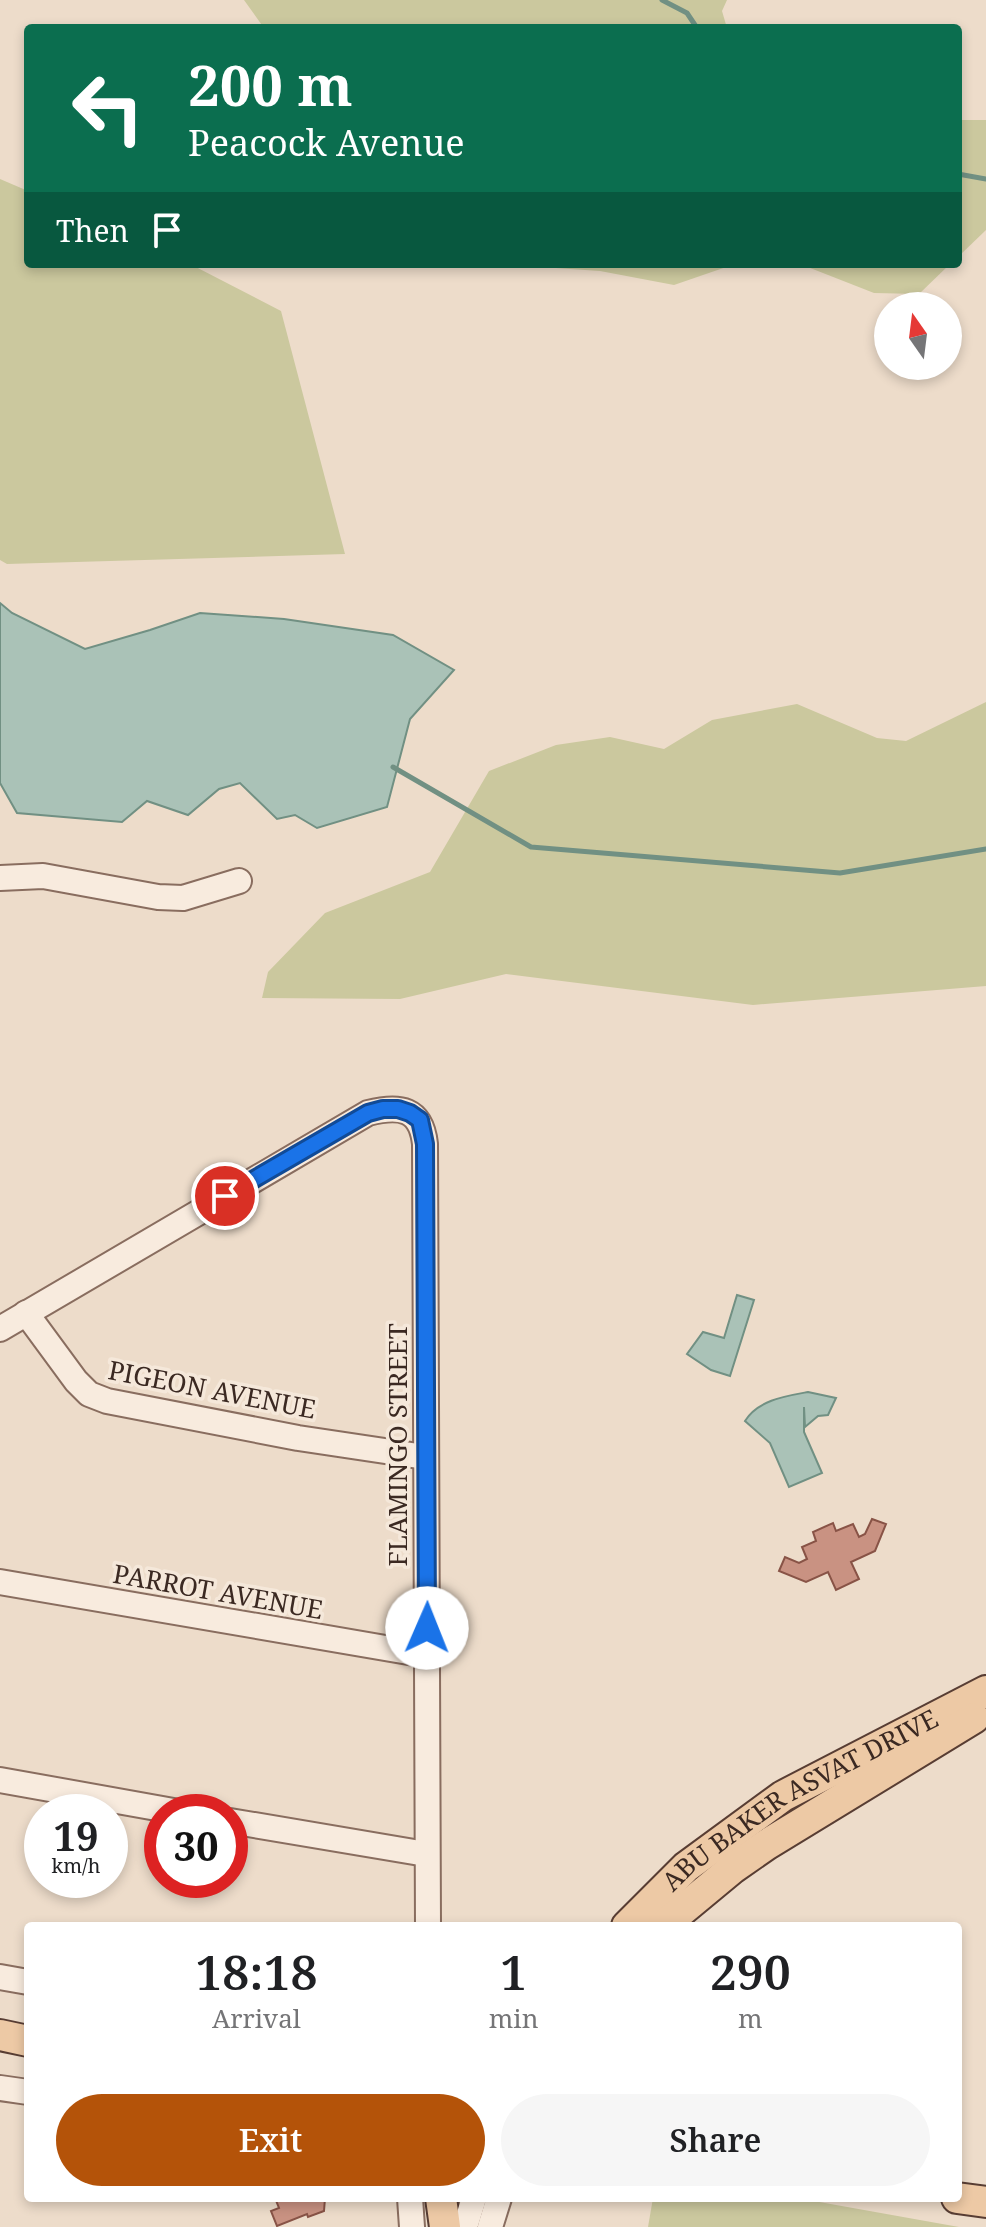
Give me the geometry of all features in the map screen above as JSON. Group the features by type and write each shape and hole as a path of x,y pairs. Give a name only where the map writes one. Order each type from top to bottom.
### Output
{"main road":[{"name":"ABU BAKER ASVAT DRIVE","path":"631,1922 686,1867 783,1796 986,1691"},
{"name":"ABU BAKER ASVAT DRIVE","path":"668,1922 766,1845 986,1710"},
{"path":"0,2035 24,2040"},
{"path":"962,2199 986,2202"},
{"path":"442,2202 445,2227"}],"street":[{"path":"0,878 43,876 158,897 183,898 239,881"},
{"name":"FLAMINGO STREET","path":"26,1313 368,1113 398,1109 420,1120 425,1144 428,1922"},
{"path":"0,1329 26,1313"},
{"name":"PIGEON AVENUE","path":"26,1313 76,1381 89,1394 107,1401 298,1438 425,1457"},
{"name":"PARROT AVENUE","path":"0,1582 426,1655"},
{"path":"0,1780 144,1806"},
{"path":"248,1824 426,1854"},
{"path":"0,1977 24,1981"},
{"path":"0,2088 24,2091"},
{"path":"410,2202 412,2227"},
{"path":"465,2227 473,2202"},
{"path":"490,2227 498,2202"}],"shaded area":[{"path":"244,0 727,0 722,11 726,24 261,24"},
{"path":"962,120 986,120 986,230 962,253"},
{"path":"0,179 24,189 24,268 198,268 281,311 345,554 7,564 0,560"},
{"path":"556,268 723,268 674,285 600,271"},
{"path":"810,268 946,268 921,292 874,293"},
{"path":"0,603 12,613 85,649 200,613 284,619 393,635 454,670 410,719 387,807 317,828 295,815 277,819 240,783 219,789 188,815 147,801 122,822 17,813 0,783"},
{"path":"986,702 986,986 753,1005 506,974 400,999 262,998 268,972 325,913 430,872 489,771 556,745 610,737 664,749 712,720 797,704 877,738 906,741"},
{"path":"737,1295 754,1300 730,1376 711,1370 687,1354 703,1332 724,1338"},
{"path":"808,1392 836,1398 828,1415 818,1416 805,1427 804,1407 804,1432 822,1473 789,1487 770,1443 745,1421 765,1404"},
{"path":"652,2202 819,2202 959,2227 648,2227"}],"building":[{"path":"872,1519 886,1524 875,1551 851,1562 859,1579 836,1590 828,1572 806,1582 779,1571 785,1557 799,1563 807,1559 802,1547 816,1541 813,1532 833,1523 836,1531 853,1524 859,1537 865,1534"},
{"path":"277,2202 325,2202 324,2211 277,2226 271,2211 279,2208"}],"waterway":[{"path":"662,0 687,13 694,24"},
{"path":"962,175 986,179"},
{"path":"393,767 531,847 840,873 986,849"}],"route":[{"path":"225,1196 368,1113 398,1109 420,1120 425,1144 427,1628"}]}
